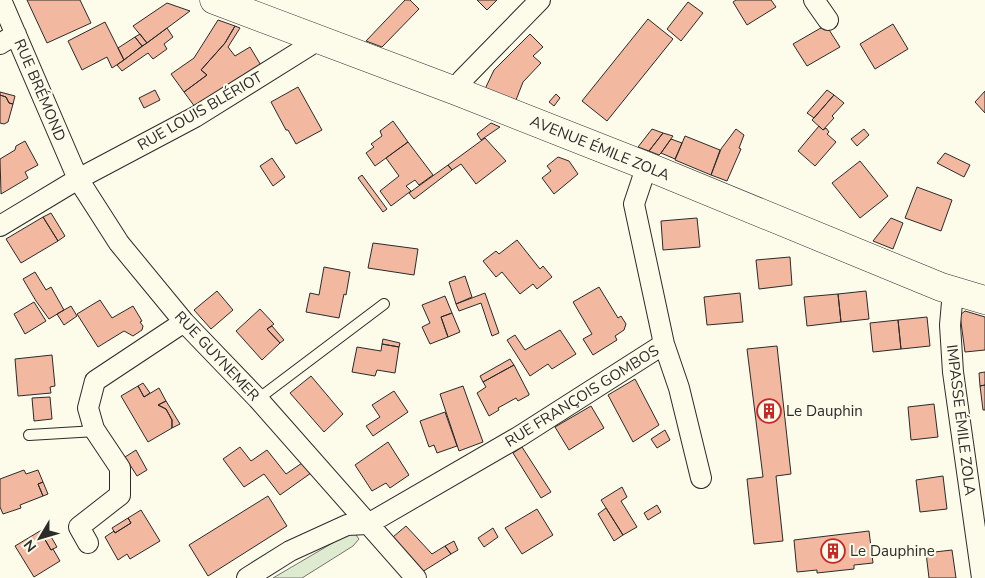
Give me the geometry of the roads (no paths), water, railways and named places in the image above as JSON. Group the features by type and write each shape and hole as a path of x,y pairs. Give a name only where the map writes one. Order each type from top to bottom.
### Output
{"main road":[{"name":"AVENUE ÉMILE ZOLA","path":"214,0 456,91 649,167 954,292 985,300"}],"street":[{"name":"RUE BRÉMOND","path":"1,0 8,39 78,179"},
{"path":"456,91 462,80 540,0"},
{"path":"814,0 828,20"},
{"name":"RUE LOUIS BLÉRIOT","path":"0,226 78,179 194,118 320,39"},
{"name":"RUE FRANÇOIS GOMBOS","path":"368,524 520,436 664,344 634,204 642,180 649,167"},
{"name":"RUE GUYNEMER","path":"78,179 119,243 184,322 258,399 416,578"},
{"name":"IMPASSE ÉMILE ZOLA","path":"954,292 950,325 953,372 982,578"},
{"path":"88,543 79,527 120,495 120,468 96,431 88,408 94,381 184,322"},
{"path":"664,344 685,388 701,478"},
{"path":"247,578 290,551 346,525 368,524"}],"lane":[{"path":"258,399 384,304"},
{"path":"29,435 96,431"}],"place":[{"name":"Le Dauphin","path":"769,411"},
{"name":"Le Dauphine","path":"833,551"}]}
